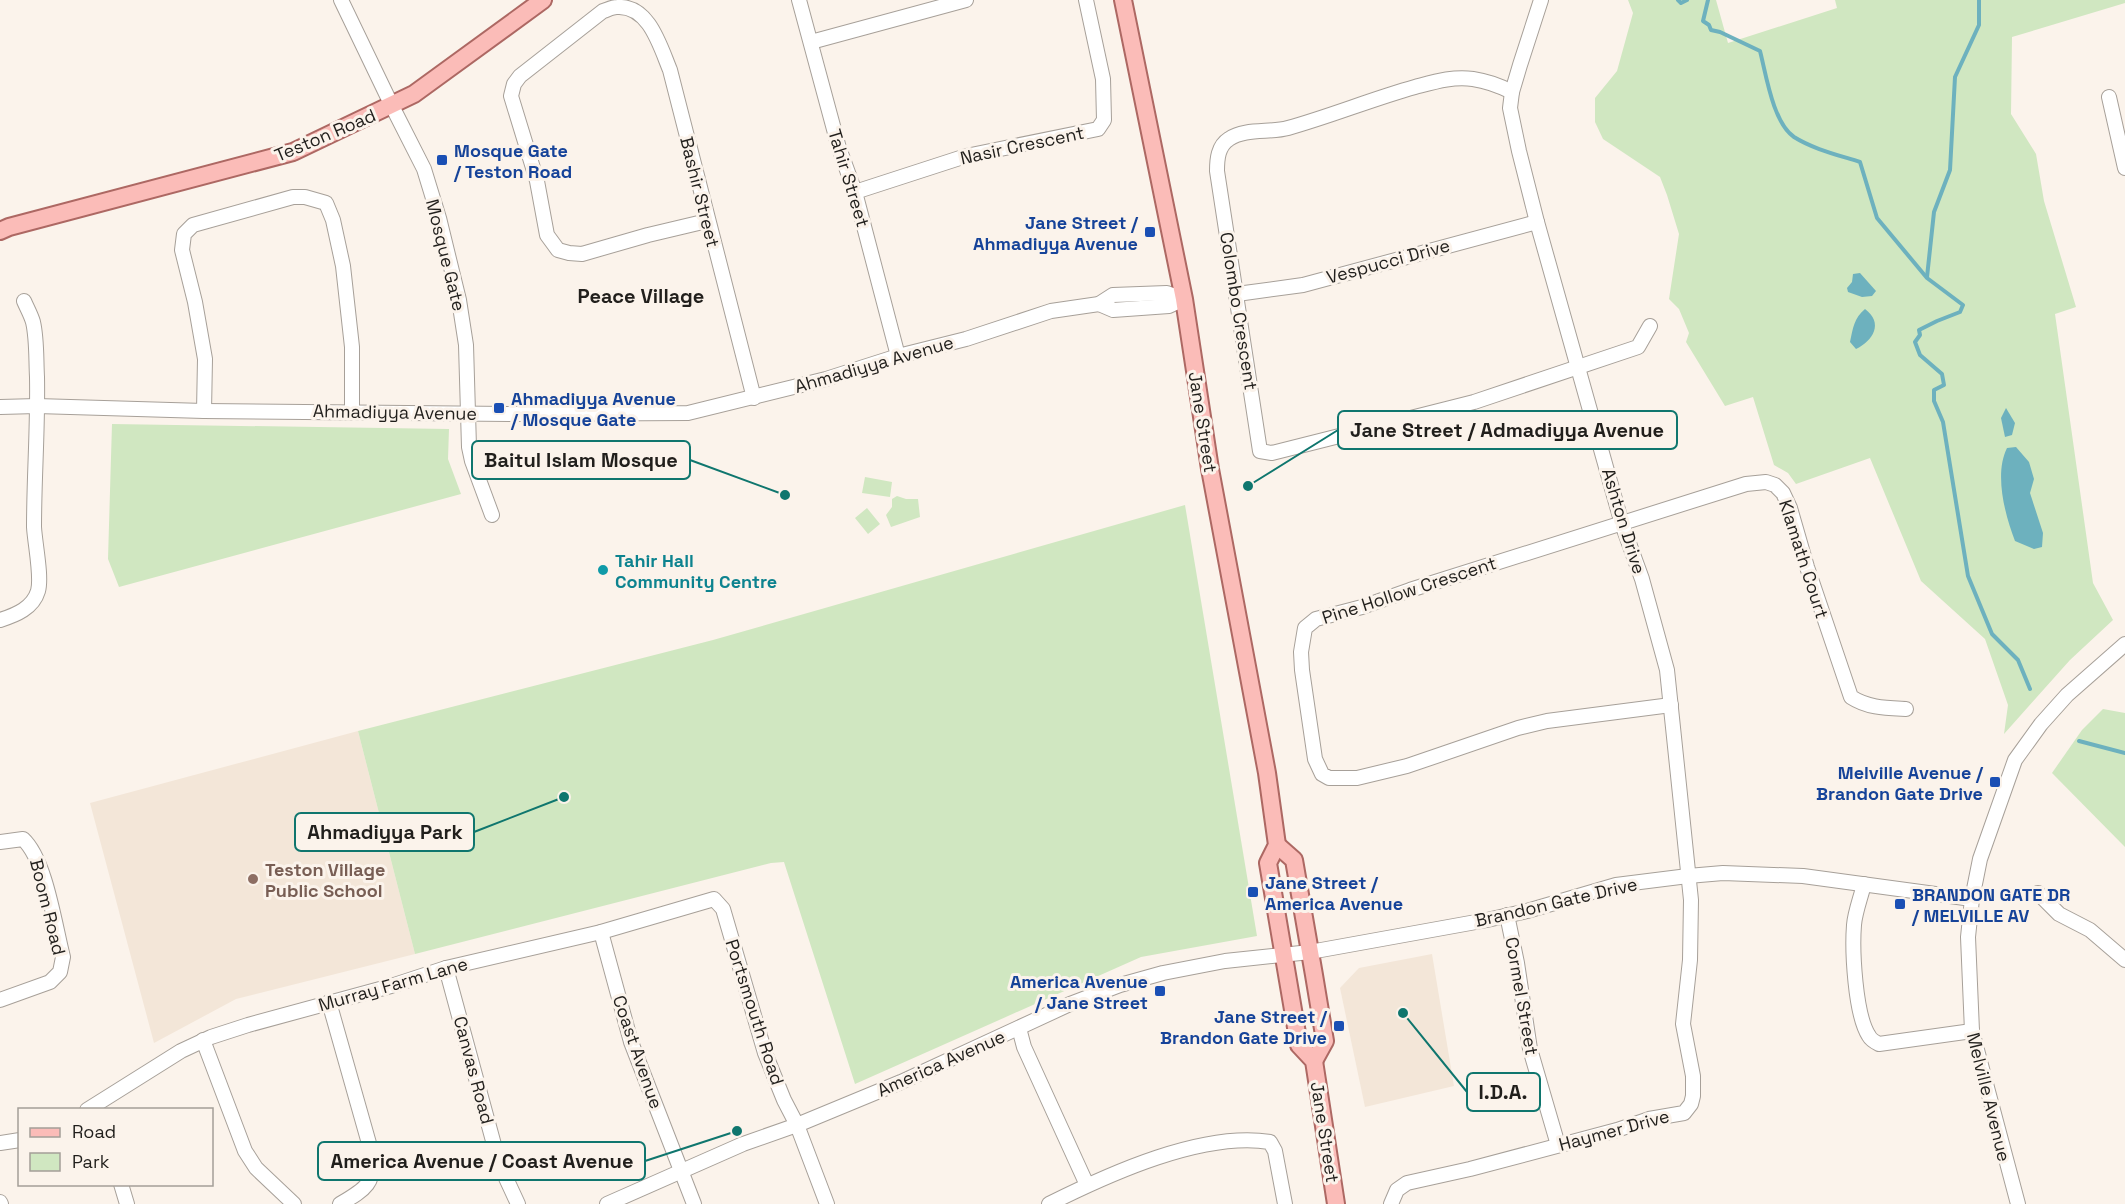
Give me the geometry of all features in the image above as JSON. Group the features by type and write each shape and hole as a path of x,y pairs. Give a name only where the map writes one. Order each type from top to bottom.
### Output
{"main road":[{"name":"Teston Road","path":"3,228 293,152 414,94 543,0"},
{"name":"Jane Street","path":"1123,0 1184,299 1210,469 1267,773 1278,845 1268,863 1299,1045 1314,1060 1336,1204"},
{"name":"Jane Street","path":"1278,845 1294,860 1325,1041 1314,1060"}],"street":[{"name":"Mosque Gate","path":"341,0 424,169 439,218 459,300 466,345 472,460 492,514"},
{"name":"Tahir Street","path":"799,0 839,148 855,192 898,356"},
{"path":"811,42 966,0"},
{"name":"Nasir Crescent","path":"855,192 966,156 1098,129 1104,120 1103,79 1086,0"},
{"name":"Ashton Drive","path":"1541,0 1512,92 1510,108 1538,222 1622,524 1661,642 1667,670 1688,876"},
{"name":"Bashir Street","path":"707,221 582,254 558,250 547,235 537,181 511,96 514,84 520,76 603,11 618,7 636,11 654,32 670,70 754,398"},
{"name":"Colombo Crescent","path":"1512,92 1491,82 1472,78 1443,80 1286,128 1236,135 1227,140 1217,155 1217,171 1260,451 1272,453 1474,402 1579,367"},
{"path":"2109,97 2125,168"},
{"path":"204,411 205,359 195,302 182,250 184,234 193,225 293,197 306,197 326,203 333,220 343,266 352,347 352,412"},
{"name":"Vespucci Drive","path":"1237,294 1303,285 1538,222"},
{"name":"Ahmadiyya Avenue","path":"0,407 204,411 687,413 826,379 898,356 966,339 1051,311 1099,304 1113,296 1167,293 1184,299"},
{"path":"0,620 17,615 27,608 34,600 40,584 35,547 37,406 33,323 24,301"},
{"path":"1579,367 1638,348 1650,326"},
{"name":"Klamath Court","path":"1622,524 1746,484 1766,482 1775,485 1783,493 1790,508 1807,567 1851,697 1862,704 1906,709"},
{"name":"Pine Hollow Crescent","path":"1622,524 1362,607 1316,619 1305,628 1300,652 1315,759 1322,774 1329,778 1357,778 1407,766 1518,728 1547,721 1671,705"},
{"name":"Melville Avenue","path":"2018,1204 1972,1031 1968,938 1972,899 1983,848 2015,760 2041,724 2067,695 2125,644"},
{"name":"Boom Road","path":"0,842 9,839 23,839 32,847 41,870 63,957 60,972 50,982 0,1000"},
{"name":"Brandon Gate Drive","path":"1284,955 1527,911 1616,885 1723,873 1803,876 1972,899"},
{"name":"Haymer Drive","path":"1391,1204 1398,1190 1407,1183 1470,1169 1649,1119 1684,1113 1691,1104 1694,1076 1683,1024 1690,960 1691,900 1688,876"},
{"path":"1864,884 1854,923 1855,978 1865,1029 1870,1039 1880,1044 1972,1031"},
{"path":"2038,893 2059,914 2090,930 2125,960"},
{"name":"Murray Farm Lane","path":"91,1108 157,1065 203,1040 446,968 601,932 714,899"},
{"name":"Portsmouth Road","path":"714,899 723,909 765,1053 797,1125 827,1204"},
{"name":"Cormel Street","path":"1507,915 1530,1049 1558,1145"},
{"name":"Coast Avenue","path":"601,932 631,1042 694,1204"},
{"name":"America Avenue","path":"608,1204 742,1144 797,1125 901,1082 1120,985 1162,973 1225,961 1284,955"},
{"name":"Canvas Road","path":"446,968 499,1163 518,1204"},
{"path":"329,1002 374,1166 370,1183 340,1204"},
{"path":"1019,1029 1024,1047 1087,1185"},
{"path":"203,1040 245,1151 256,1168 294,1204"},
{"path":"0,1143 18,1140"},
{"path":"1049,1204 1087,1185 1159,1157 1229,1141 1257,1140 1270,1142 1275,1151 1284,1204"},
{"path":"121,1186 127,1204"}],"shaded area":[{"name":"Teston Village Public School","path":"358,731 415,954 236,999 154,1043 90,803"},
{"path":"1432,954 1454,1086 1365,1107 1340,988 1359,968"}],"green space":[{"path":"1628,0 1716,0 1728,43 1837,8 1835,0 2125,0 2125,3 2012,37 2011,114 2036,154 2044,201 2076,307 2055,314 2093,583 2113,620 2070,660 2004,734 2008,705 1985,639 1921,581 1870,458 1796,484 1788,473 1774,465 1753,397 1725,406 1686,342 1689,333 1679,309 1669,299 1679,234 1660,177 1603,139 1595,122 1595,98 1617,71 1633,13"},
{"path":"112,424 449,429 448,459 461,494 119,587 108,559"},
{"path":"865,477 892,482 890,497 862,493"},
{"path":"897,496 918,499 920,517 891,527 886,515 892,507 892,499"},
{"path":"1185,505 1257,936 1141,957 855,1084 784,862 771,863 415,954 358,731 713,640"},
{"path":"867,508 880,524 868,534 855,518"},
{"path":"2103,709 2125,713 2125,847 2052,773 2082,730"}],"water":[{"path":"1860,273 1876,291 1872,296 1862,297 1848,292 1847,288 1852,282 1853,274"},
{"path":"1865,309 1874,320 1874,331 1862,346 1856,349 1850,342 1852,332 1856,320"},
{"path":"2006,408 2015,423 2012,435 2005,437 2001,418"},
{"path":"2016,447 2029,462 2034,479 2030,493 2043,533 2042,547 2034,549 2015,541 2002,494 2003,458 2007,448"}],"waterway":[{"path":"1678,0 1681,3 1687,0"},
{"path":"1708,0 1703,21 1709,25 1711,30 1760,51 1771,97 1787,130 1794,137 1809,145 1860,162 1877,218 1927,278 1963,305 1960,312 1919,330 1920,335 1915,342 1920,355 1942,374 1944,385 1934,390 1934,401 1943,422 1968,576 1992,634 2018,660 2030,689"},
{"path":"1927,277 1934,212 1950,170 1955,77 1979,25 1979,0"},
{"path":"2079,741 2125,753"}],"place":[{"name":"Mosque Gate / Teston Road","path":"442,160"},
{"name":"Jane Street / Ahmadiyya Avenue","path":"1150,232"},
{"name":"Ahmadiyya Avenue / Mosque Gate","path":"499,408"},
{"name":"Jane Street / Admadiyya Avenue","path":"1248,486"},
{"name":"Baitul Islam Mosque","path":"785,495"},
{"name":"Tahir Hall Community Centre","path":"603,570"},
{"name":"Melville Avenue / Brandon Gate Drive","path":"1995,782"},
{"name":"Ahmadiyya Park","path":"564,797"},
{"name":"Teston Village Public School","path":"253,879"},
{"name":"Jane Street / America Avenue","path":"1253,892"},
{"name":"BRANDON GATE DR / MELVILLE AV","path":"1900,904"},
{"name":"America Avenue / Jane Street","path":"1160,991"},
{"name":"I.D.A.","path":"1403,1013"},
{"name":"Jane Street / Brandon Gate Drive","path":"1339,1026"},
{"name":"America Avenue / Coast Avenue","path":"737,1131"}],"district":[{"name":"Peace Village","path":"641,296"}]}
